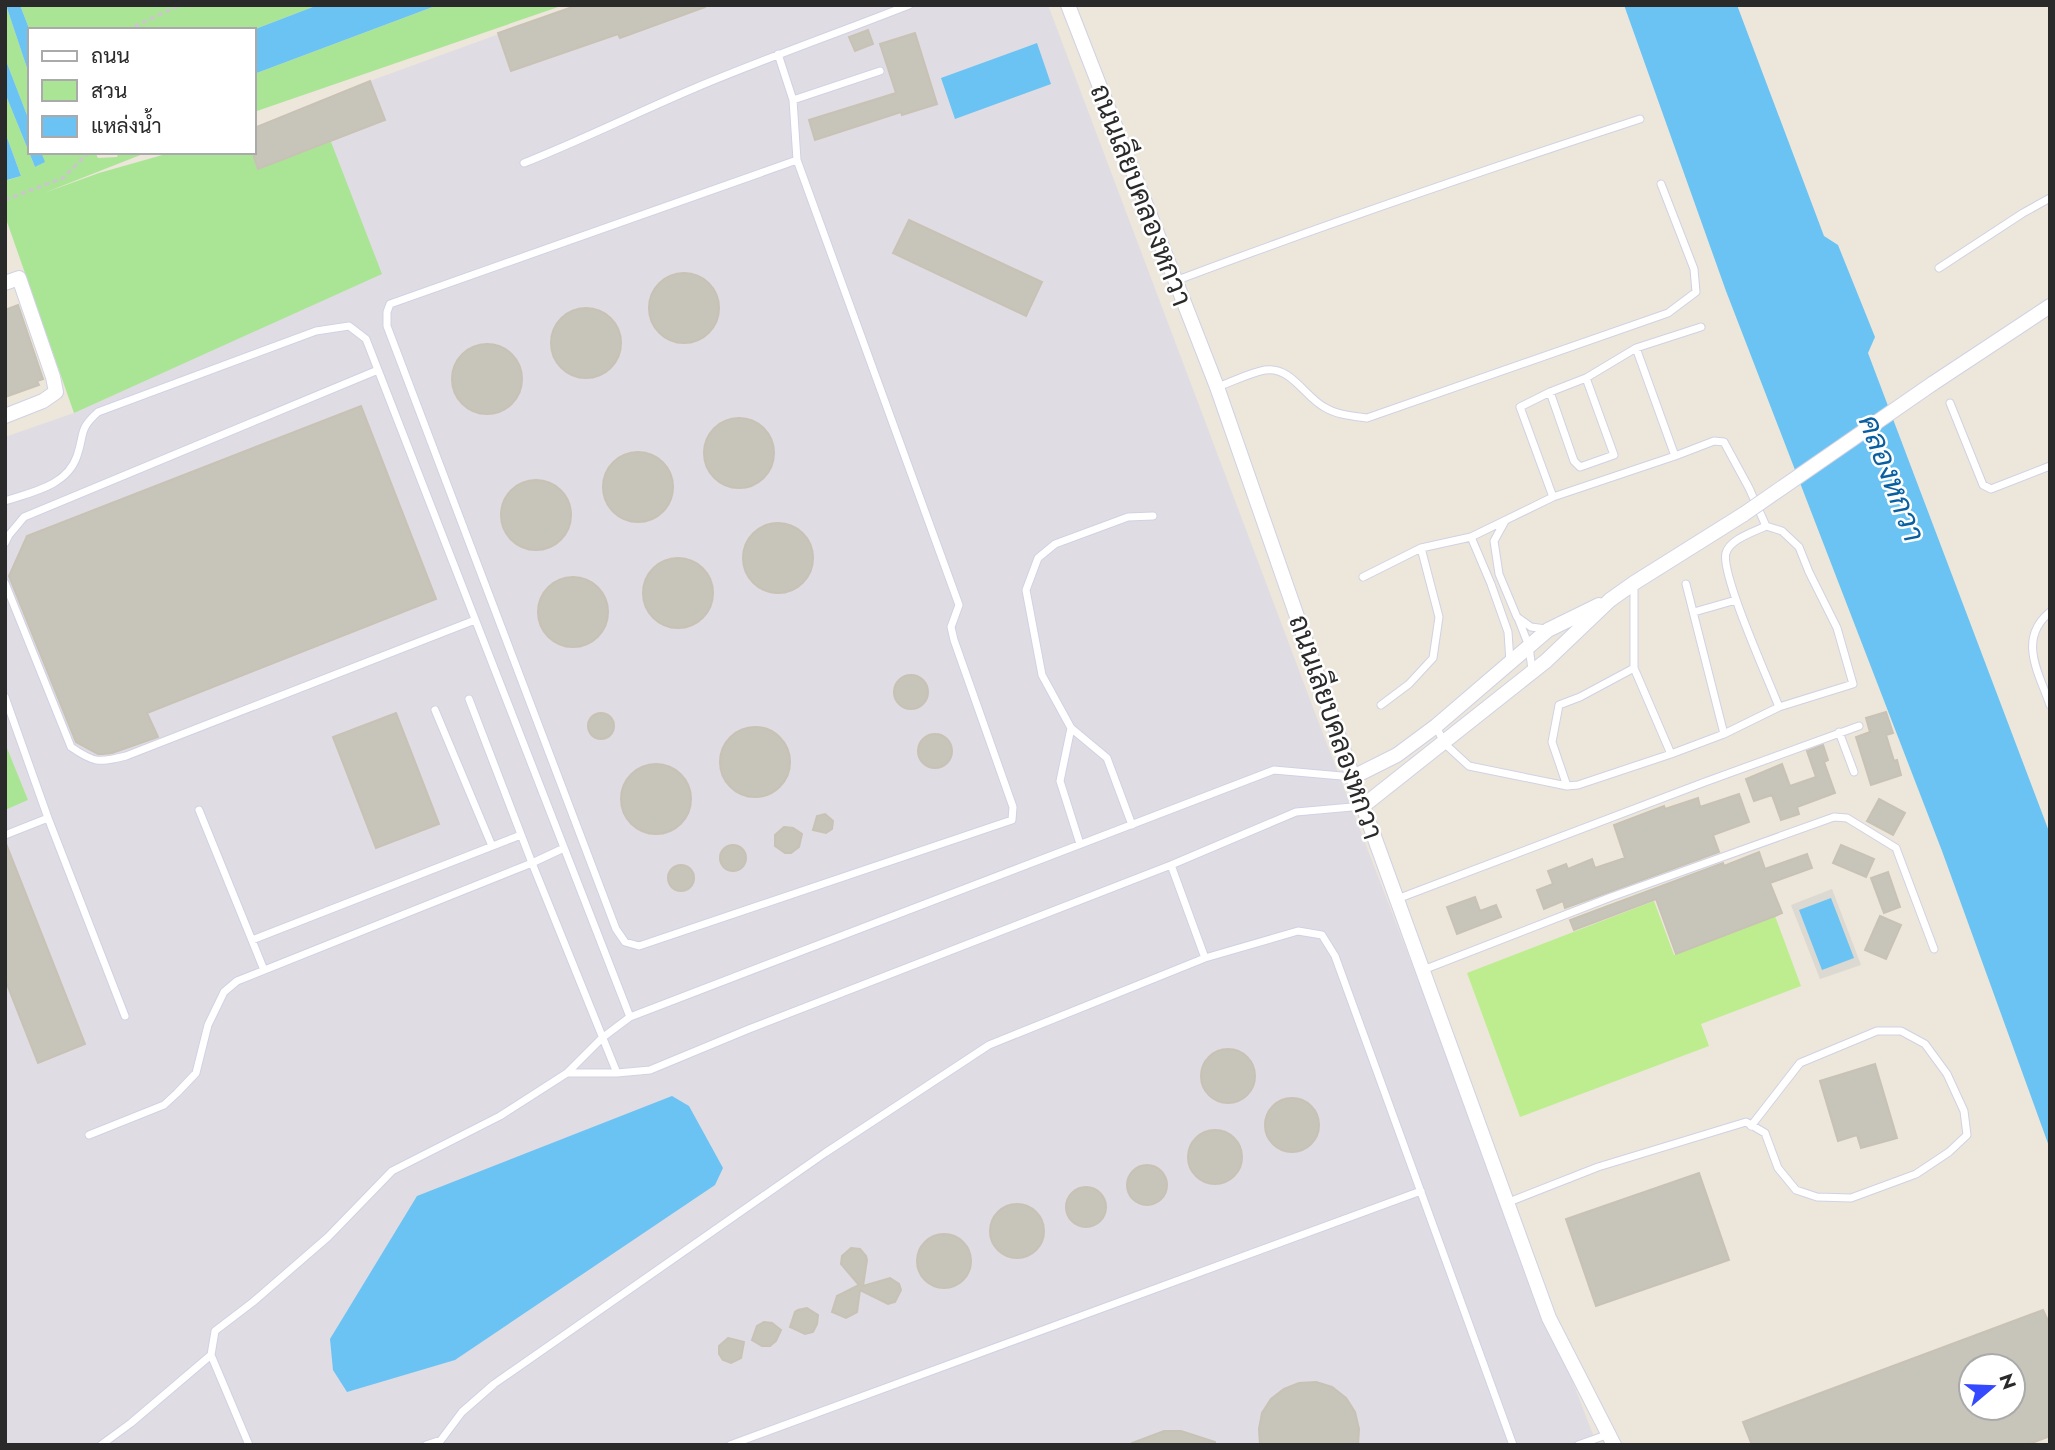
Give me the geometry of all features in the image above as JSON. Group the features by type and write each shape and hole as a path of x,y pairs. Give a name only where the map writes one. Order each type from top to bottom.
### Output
{"street":[{"name":"ถนนเลียบคลองหกวา","path":"1068,5 1217,387 1363,806 1549,1318 1612,1439"},
{"path":"5,283 19,278 56,392 43,401 5,416"},
{"path":"1363,806 1533,672 1610,600 1744,514 2050,306"},
{"path":"1353,777 1397,755 1436,726 1548,630 1610,600"}],"lane":[{"path":"524,163 574,144 693,89 778,54 909,5"},
{"path":"778,54 793,100 797,160 959,605 951,627 954,640 1013,807 1012,820 639,946 625,942 616,929 387,326 387,312 390,304 797,160"},
{"path":"793,100 880,71"},
{"path":"1175,281 1464,177 1640,119"},
{"path":"1217,387 1265,370 1280,371 1322,407 1345,415 1367,418 1668,313 1696,292 1695,270 1661,184"},
{"path":"1939,268 2050,198"},
{"path":"5,501 50,485 68,473 77,458 84,425 98,412 316,331 349,326 366,339 630,1017"},
{"path":"1553,498 1520,407 1586,378 1636,348 1701,327"},
{"path":"1636,348 1675,456"},
{"path":"5,543 24,517 378,370"},
{"path":"1550,392 1573,461 1580,467 1614,455 1586,378"},
{"path":"1950,403 1983,485 1991,489 2050,466"},
{"path":"1363,577 1421,548 1471,537 1553,498 1714,441 1724,442 1766,526"},
{"path":"1132,825 1107,758 1071,728 1042,675 1026,590 1038,558 1055,544 1128,517 1153,516"},
{"path":"1506,520 1494,541 1499,574 1517,617 1533,672"},
{"path":"1436,726 1444,743 1469,766 1567,786 1578,785 1724,734 1779,707 1853,684 1837,628 1799,547 1782,531 1766,526 1731,544 1726,553 1726,566 1736,600 1779,707"},
{"path":"1471,537 1508,632 1510,662"},
{"path":"1381,705 1409,684 1433,658 1439,617 1421,548"},
{"path":"5,583 71,747 87,758 103,762 126,756 475,620"},
{"path":"1634,583 1634,668 1671,754"},
{"path":"1686,584 1724,734"},
{"path":"1694,612 1736,600"},
{"path":"2050,612 2037,626 2030,649 2050,705"},
{"path":"1517,617 1531,626 1548,630"},
{"path":"1508,632 1525,649"},
{"path":"1567,786 1552,742 1559,705 1634,668"},
{"path":"5,697 47,818 125,1016"},
{"path":"469,699 617,1073"},
{"path":"435,710 492,846"},
{"path":"1397,899 1859,726"},
{"path":"1071,728 1060,781 1080,844"},
{"path":"1839,732 1854,772"},
{"path":"249,1445 211,1355 215,1331 328,1237 392,1171 500,1116 567,1073 602,1038 630,1017 1274,770 1353,777"},
{"path":"567,1073 650,1070 1296,812 1363,806"},
{"path":"199,810 264,970"},
{"path":"1423,970 1611,897 1834,817 1847,818 1896,848 1934,949"},
{"path":"5,835 47,818"},
{"path":"252,940 521,835"},
{"path":"89,1135 164,1105 177,1093 196,1073 208,1025 224,992 237,981 564,848"},
{"path":"1171,864 1205,958"},
{"path":"426,1445 443,1442 462,1412 494,1384 825,1153 989,1045 1205,958 1298,931 1322,935 1335,956 1513,1445"},
{"path":"1508,1202 1612,1163 1745,1122 1751,1126 1765,1133 1778,1168 1796,1190 1817,1197 1851,1198 1916,1174 1949,1152 1967,1135 1964,1111 1947,1074 1926,1044 1901,1031 1877,1031 1800,1063 1751,1126"},
{"path":"730,1445 1421,1191"},
{"path":"102,1445 211,1355"},
{"path":"1578,1445 1612,1439"}],"path":[{"path":"131,28 180,5"},
{"path":"5,200 63,178 86,154"}],"shaded area":[{"path":"579,5 1048,5 1317,718 1597,1445 5,1445 5,810 28,800 5,743 5,437 74,413 316,103"},
{"path":"1832,889 1861,965 1820,979 1791,905"}],"green space":[{"path":"6,5 28,71 28,118 5,58"},
{"path":"20,5 318,5 256,29 29,28"},
{"path":"438,5 564,5 256,111 256,73"},
{"path":"5,93 35,167 44,162 42,154 96,154 98,158 117,157 118,154 143,154 44,193 99,173 166,154 256,154 256,127 316,103 382,274 74,413 5,216 5,174 8,180 21,176 5,132"},
{"path":"5,743 28,800 5,810"},
{"path":"1654,901 1674,955 1775,916 1801,986 1701,1024 1709,1046 1520,1117 1467,973"}],"water":[{"path":"6,5 20,5 29,28 28,71"},
{"path":"318,5 438,5 256,73 256,29"},
{"name":"คลองหกวา","path":"1624,5 1737,5 1824,236 1838,245 1875,337 1868,353 2050,834 2050,1149 1942,851 1726,291"},
{"path":"1037,43 1051,84 955,119 941,78"},
{"path":"5,58 28,118 28,150 5,93"},
{"path":"5,132 21,176 7,180 5,174"},
{"path":"30,154 42,154 45,162 35,167"},
{"path":"1831,898 1854,958 1822,970 1799,910"},
{"path":"672,1096 689,1106 723,1168 715,1185 455,1360 347,1392 333,1370 330,1339 417,1196"}],"building":[{"path":"578,5 705,7 620,38 618,34 511,71 498,33"},
{"path":"868,30 873,44 855,51 849,37"},
{"path":"915,33 937,104 902,115 901,112 815,140 809,120 896,93 880,44"},
{"path":"370,81 385,120 258,169 254,157 256,127"},
{"path":"909,220 1042,282 1026,316 893,253"},
{"path":"684,273 709,283 719,308 709,333 684,343 659,333 649,308 659,283"},
{"path":"18,305 43,379 37,381 39,385 5,397 5,310"},
{"path":"586,308 611,318 621,343 611,368 586,378 561,368 551,343 561,318"},
{"path":"487,344 512,354 522,379 512,404 487,414 462,404 452,379 462,354"},
{"path":"361,406 436,599 147,713 158,737 103,754 76,742 9,576 27,536"},
{"path":"739,418 764,428 774,453 764,478 739,488 714,478 704,453 714,428"},
{"path":"638,452 663,462 673,487 663,512 638,522 613,512 603,487 613,462"},
{"path":"536,480 561,490 571,515 561,540 536,550 511,540 501,515 511,490"},
{"path":"778,523 803,533 813,558 803,583 778,593 753,583 743,558 753,533"},
{"path":"678,558 703,568 713,593 703,618 678,628 653,618 643,593 653,568"},
{"path":"573,577 598,587 608,612 598,637 573,647 548,637 538,612 548,587"},
{"path":"911,675 923,680 928,692 923,704 911,709 899,704 894,692 899,680"},
{"path":"1886,712 1893,733 1886,735 1901,775 1871,785 1856,737 1870,732 1866,718"},
{"path":"396,713 439,824 376,848 333,737"},
{"path":"601,713 610,717 614,726 610,735 601,739 592,735 588,726 592,717"},
{"path":"755,727 780,737 790,762 780,787 755,797 730,787 720,762 730,737"},
{"path":"935,734 947,739 952,751 947,763 935,768 923,763 918,751 923,739"},
{"path":"1823,745 1828,760 1824,762 1835,793 1797,807 1799,814 1781,820 1772,795 1754,801 1746,779 1782,764 1790,786 1816,777 1807,751"},
{"path":"656,764 681,774 691,799 681,824 656,834 631,824 621,799 631,774"},
{"path":"1739,794 1749,822 1713,835 1719,852 1565,908 1563,901 1544,909 1537,890 1553,884 1548,871 1566,864 1568,869 1592,859 1595,868 1625,858 1614,825 1664,806 1665,809 1698,798 1700,807"},
{"path":"1879,799 1905,813 1893,835 1867,821"},
{"path":"825,814 833,821 832,829 826,833 813,830 817,816"},
{"path":"784,827 793,828 802,834 799,847 791,853 785,853 775,846 775,835"},
{"path":"5,841 85,1044 38,1063 5,979"},
{"path":"733,845 742,849 746,858 742,867 733,871 724,867 720,858 724,849"},
{"path":"1841,845 1874,859 1866,877 1833,863"},
{"path":"1759,852 1765,869 1807,854 1812,868 1770,883 1782,913 1676,954 1656,899 1574,930 1570,920 1723,863 1724,866"},
{"path":"681,865 690,869 694,878 690,887 681,891 672,887 668,878 672,869"},
{"path":"1888,872 1900,907 1884,913 1871,878"},
{"path":"1475,897 1480,911 1496,905 1501,917 1457,934 1447,907"},
{"path":"1880,916 1901,925 1886,959 1865,950"},
{"path":"1228,1049 1247,1057 1255,1076 1247,1095 1228,1103 1209,1095 1201,1076 1209,1057"},
{"path":"1875,1064 1897,1138 1861,1148 1857,1135 1838,1141 1820,1081"},
{"path":"1292,1098 1311,1106 1319,1125 1311,1144 1292,1152 1273,1144 1265,1125 1273,1106"},
{"path":"1215,1130 1234,1138 1242,1157 1234,1176 1215,1184 1196,1176 1188,1157 1196,1138"},
{"path":"1147,1165 1161,1171 1167,1185 1161,1199 1147,1205 1133,1199 1127,1185 1133,1171"},
{"path":"1699,1173 1729,1260 1596,1306 1566,1219"},
{"path":"1086,1187 1100,1193 1106,1207 1100,1221 1086,1227 1072,1221 1066,1207 1072,1193"},
{"path":"1017,1204 1036,1212 1044,1231 1036,1250 1017,1258 998,1250 990,1231 998,1212"},
{"path":"944,1234 963,1242 971,1261 963,1280 944,1288 925,1280 917,1261 925,1242"},
{"path":"851,1248 860,1249 866,1256 863,1286 890,1278 899,1284 901,1290 895,1302 888,1304 860,1290 857,1312 846,1318 832,1312 837,1296 859,1285 841,1264 842,1256"},
{"path":"807,1308 818,1315 813,1332 805,1334 790,1327 795,1312"},
{"path":"2043,1310 2050,1325 2050,1436 2027,1445 1752,1445 1743,1422"},
{"path":"764,1322 772,1323 781,1330 776,1341 770,1346 762,1346 752,1340 757,1326"},
{"path":"728,1338 744,1342 741,1358 731,1363 723,1360 719,1354 719,1346"},
{"path":"1316,1382 1332,1387 1346,1398 1355,1412 1359,1429 1358,1445 1260,1445 1262,1413 1271,1399 1284,1389 1299,1383"},
{"path":"1164,1431 1181,1431 1215,1442 1215,1445 1132,1443"}]}
